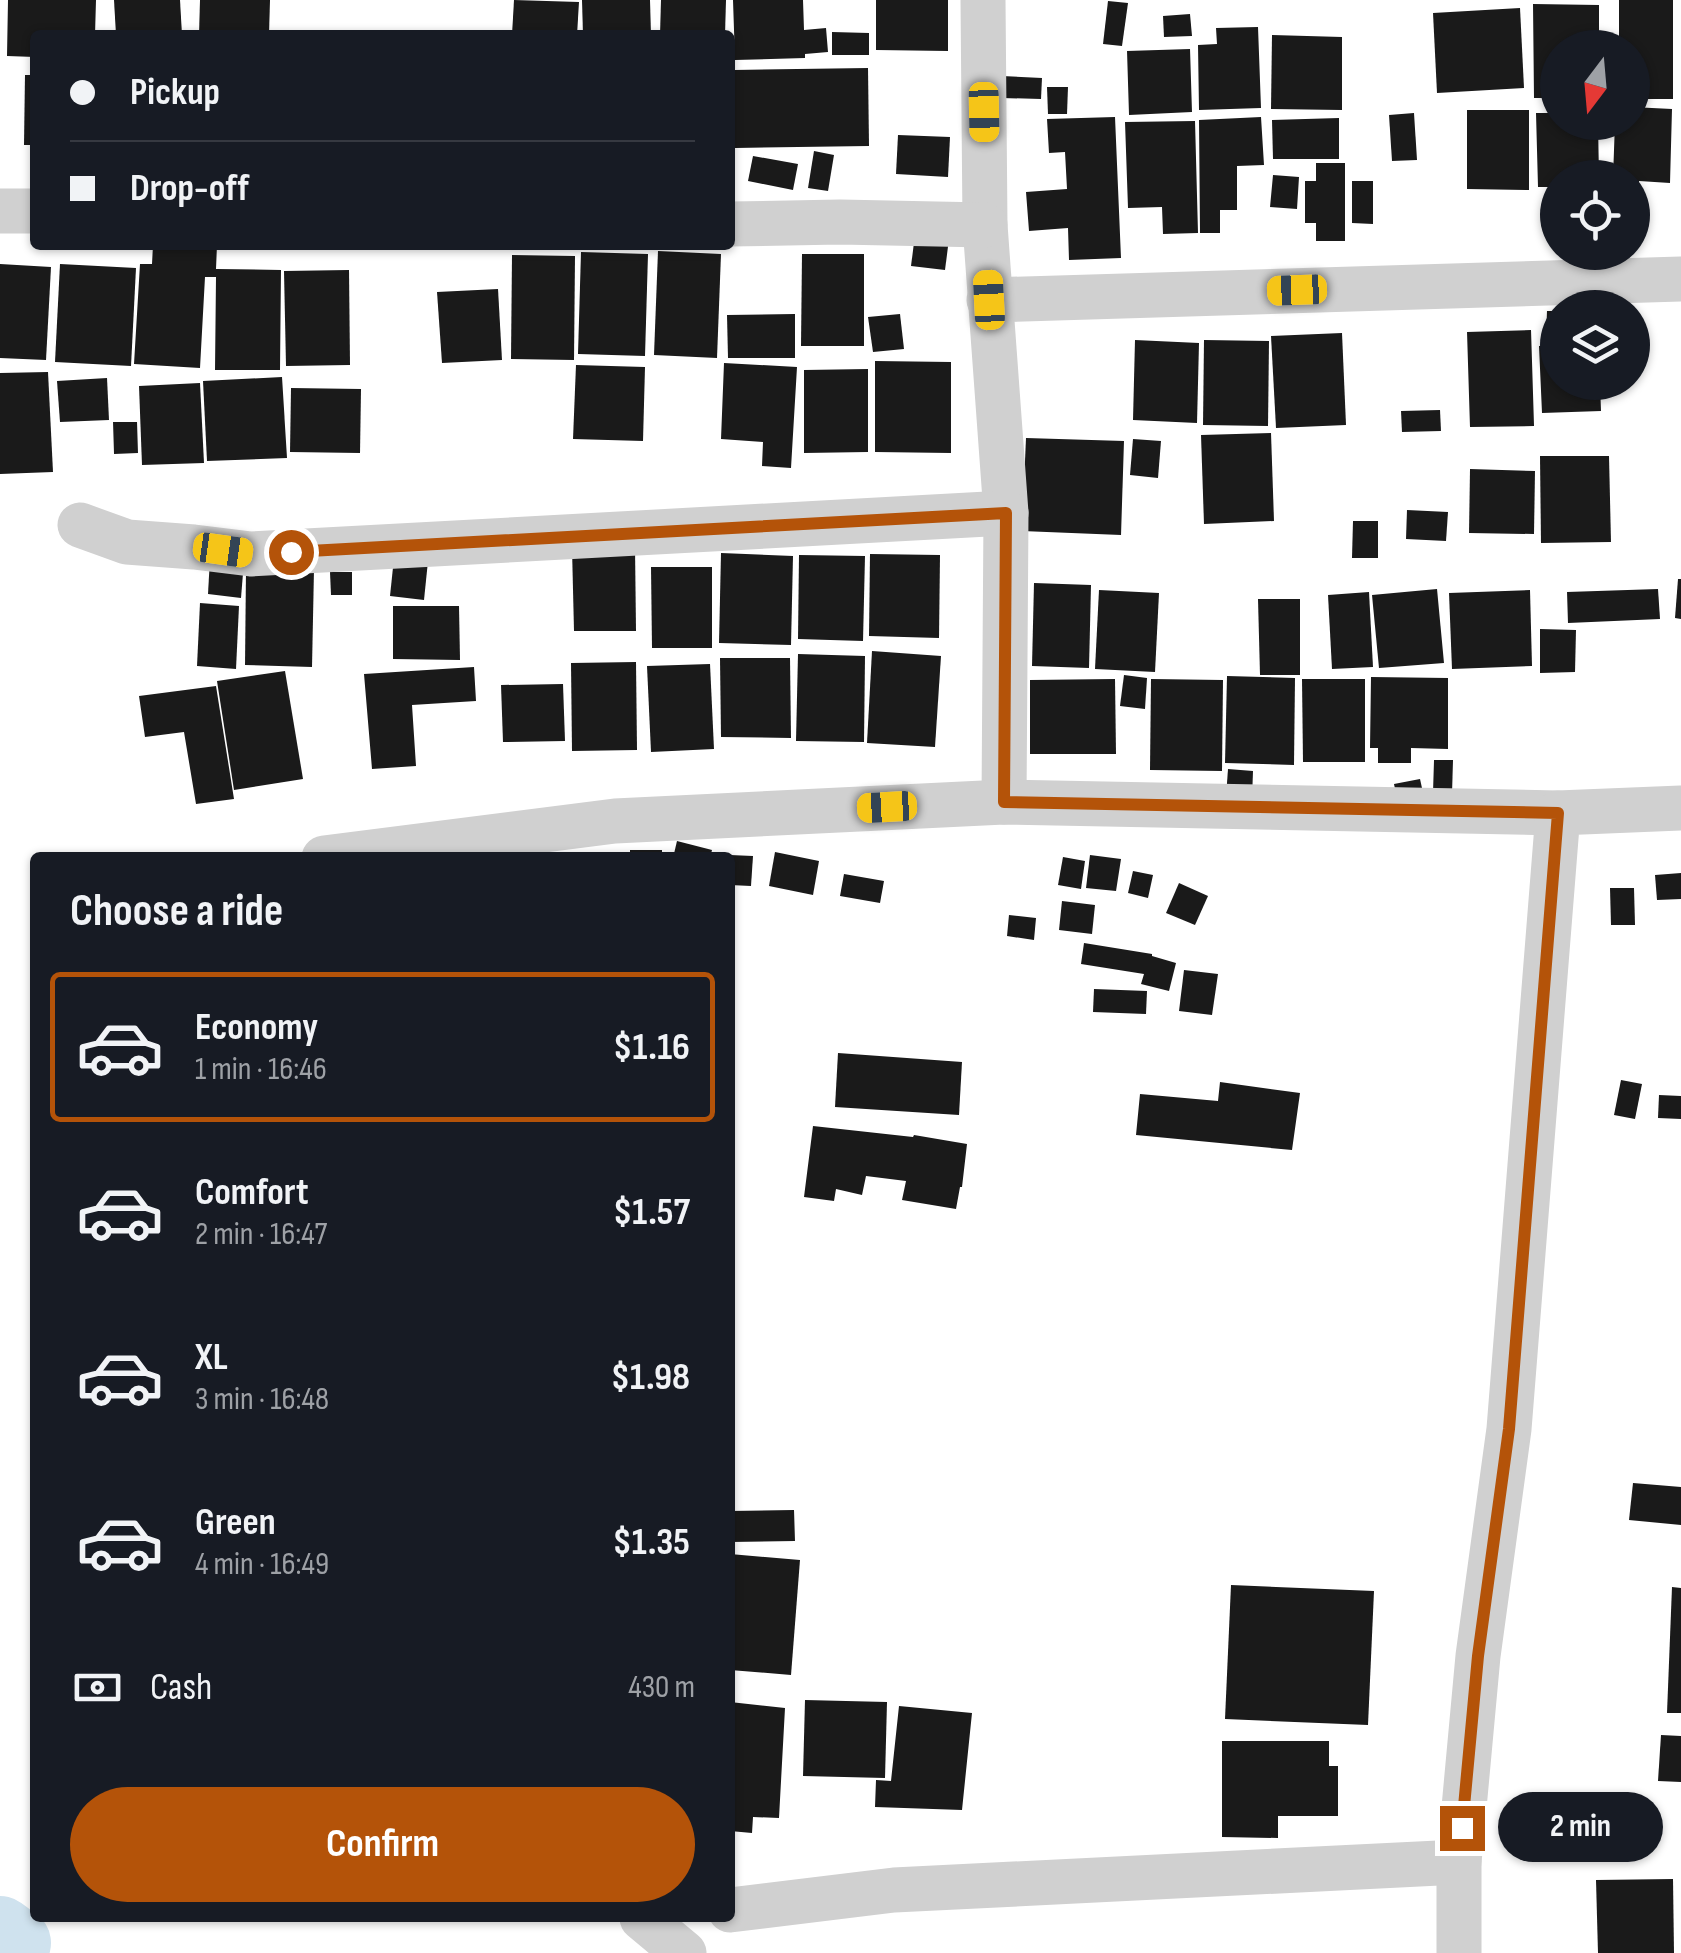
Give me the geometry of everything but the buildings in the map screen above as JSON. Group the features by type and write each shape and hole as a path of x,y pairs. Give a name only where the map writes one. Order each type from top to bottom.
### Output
{"street":[{"path":"983,0 985,225 1006,513 1004,802"},
{"path":"0,211 30,211"},
{"path":"735,224 985,225"},
{"path":"989,300 1681,279"},
{"path":"80,526 127,542 251,554 1006,513"},
{"path":"414,852 608,839 1004,802 1558,813 1681,808"},
{"path":"1460,1953 1459,1862 1478,1656 1509,1429 1558,813"},
{"path":"735,1909 894,1890 1459,1862"},
{"path":"653,1922 684,1953"}],"waterway":[{"path":"0,1932 15,1943 5,1953"}],"route":[{"path":"291,552 1006,513 1004,802 1558,813 1509,1429 1478,1656 1462,1828"}]}
